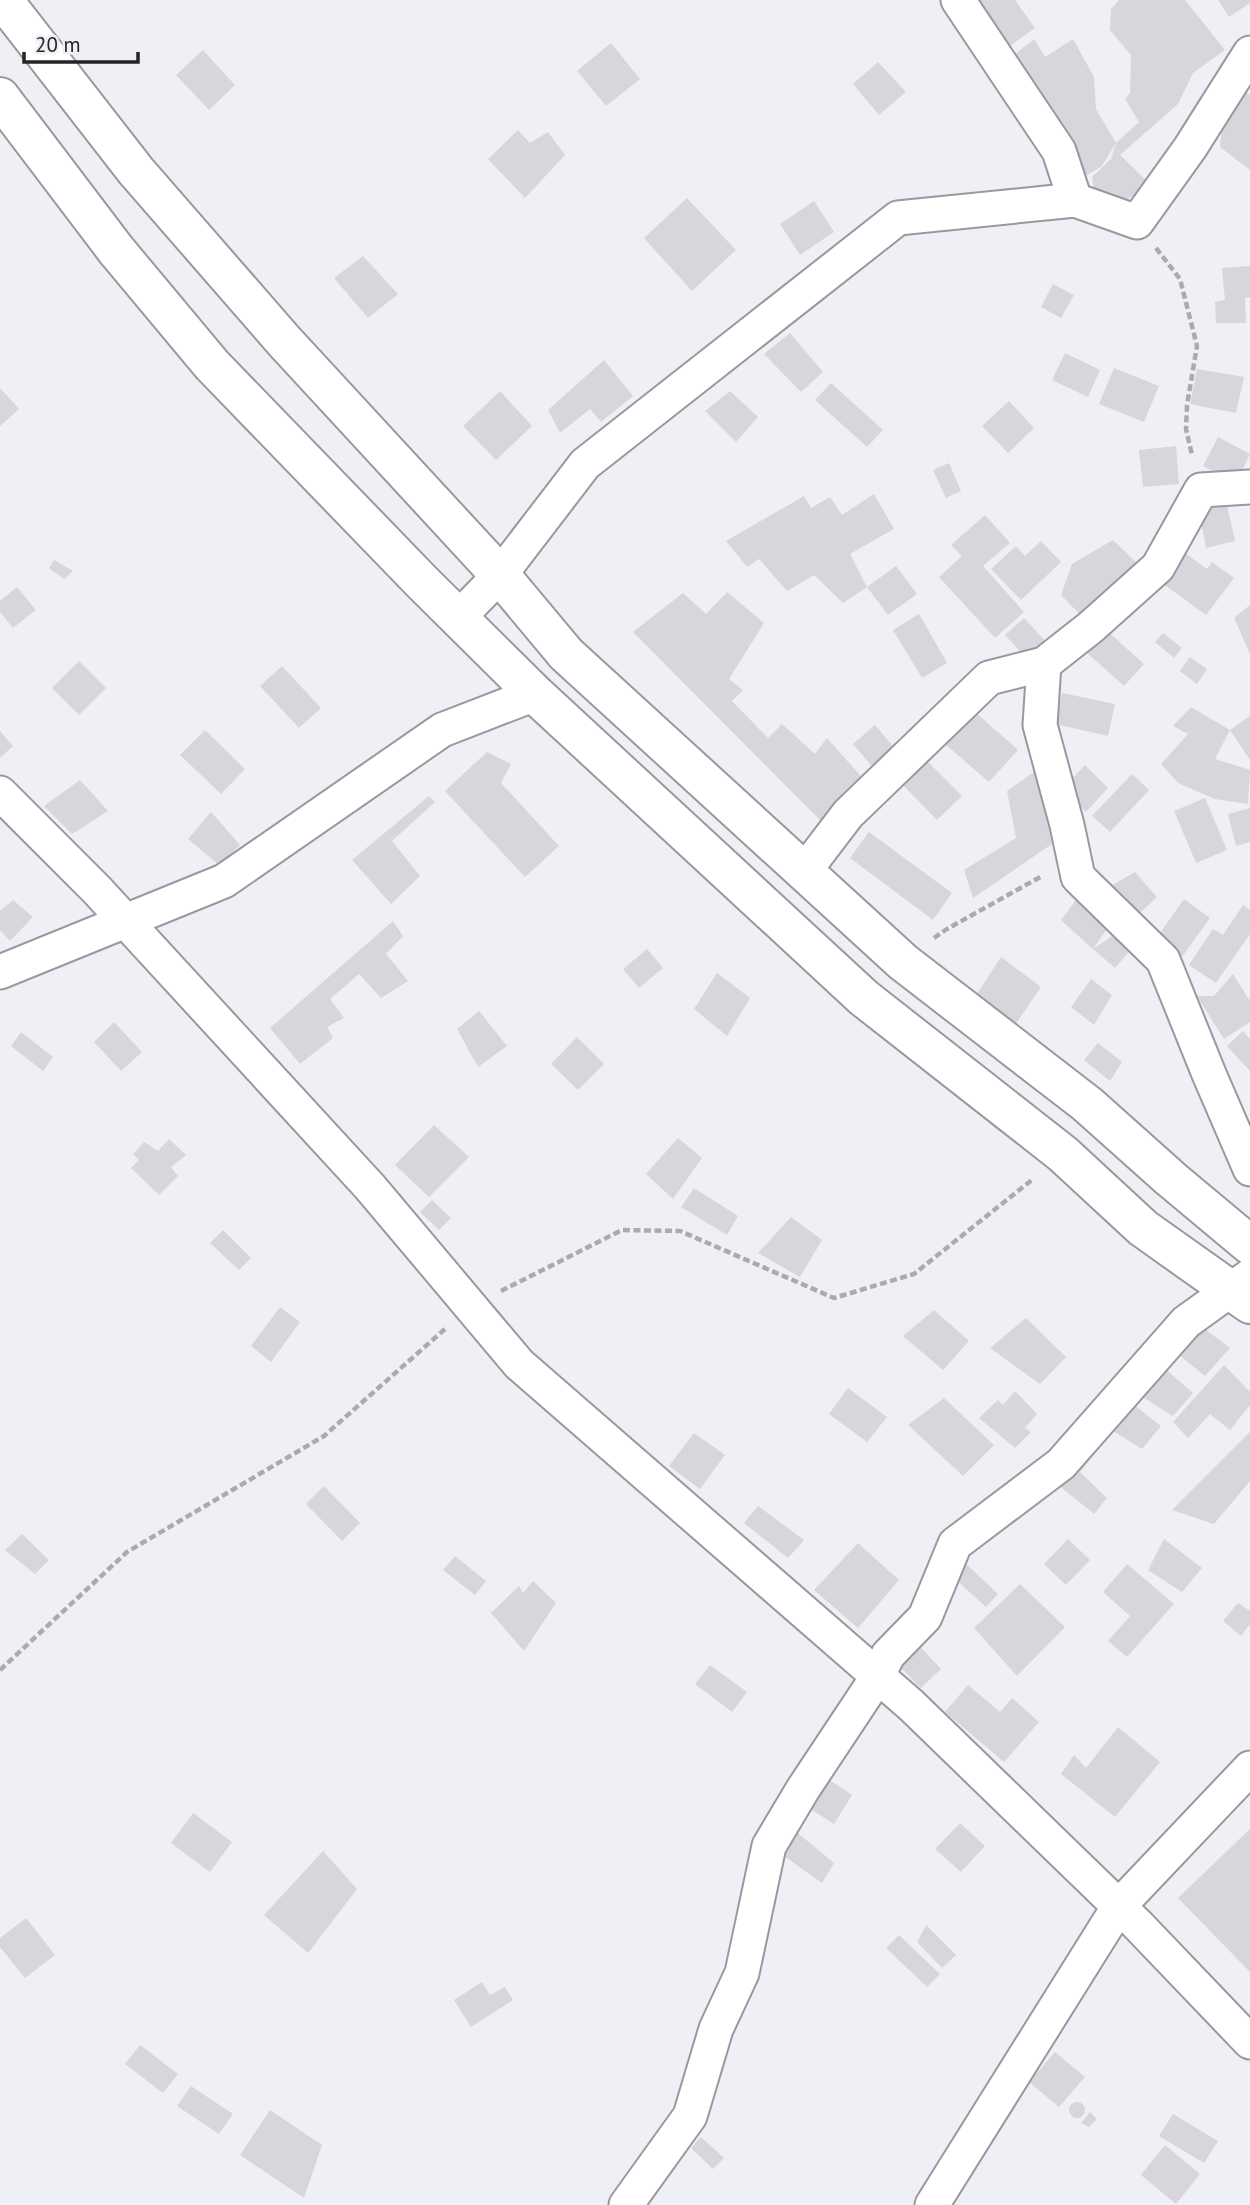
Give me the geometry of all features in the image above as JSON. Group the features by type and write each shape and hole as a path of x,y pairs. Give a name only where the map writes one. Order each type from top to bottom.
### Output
{"main road":[{"path":"3,0 145,181 284,341 500,575 566,654 903,962 1087,1104 1250,1245"},
{"path":"0,97 116,250 212,365 535,694 864,998 1063,1154 1143,1228 1243,1290"}],"street":[{"path":"958,0 1059,151 1075,200"},
{"path":"458,618 500,575 585,464 898,218 1075,200 1137,222 1190,148 1250,53"},
{"path":"803,873 848,814 989,678 1044,664 1091,627 1158,567 1201,490 1250,487"},
{"path":"1044,664 1040,725 1077,877 1163,960 1250,1169"},
{"path":"0,972 224,881 442,730 535,694"},
{"path":"0,793 125,920 370,1187 519,1364 911,1705 1119,1906 1250,2042"},
{"path":"626,2205 690,2116 716,2029 742,1973 769,1846 803,1789 878,1676 888,1655 925,1617 956,1544 1061,1464 1186,1322 1243,1290"},
{"path":"932,2205 1119,1906 1250,1768"}],"path":[{"path":"1137,222 1180,279 1197,346 1187,405 1186,429 1201,490"},
{"path":"903,962 947,929 1073,859"}],"building":[{"path":"974,0 1015,0 1035,28 1007,48"},
{"path":"1119,0 1185,0 1225,50 1193,73 1178,104 1120,155 1150,184 1120,204 1094,190 1092,177 1111,159 1116,143 1139,122 1125,99 1130,93 1131,55 1110,30 1111,9"},
{"path":"1218,0 1250,0 1250,3 1229,17"},
{"path":"1034,39 1045,57 1073,39 1094,77 1096,109 1116,143 1101,167 1085,176 1007,61"},
{"path":"611,43 640,79 606,106 577,71"},
{"path":"203,50 235,85 209,110 176,75"},
{"path":"878,62 906,92 879,115 853,84"},
{"path":"1243,89 1250,95 1250,170 1220,147 1223,114"},
{"path":"518,130 530,143 548,132 565,155 525,198 488,159"},
{"path":"687,198 736,250 692,291 644,238"},
{"path":"814,201 834,232 800,255 780,224"},
{"path":"363,256 398,294 368,318 334,278"},
{"path":"1250,266 1250,297 1245,298 1246,323 1216,323 1215,302 1225,300 1222,268"},
{"path":"1053,284 1074,295 1061,318 1041,307"},
{"path":"790,333 823,372 801,392 764,354"},
{"path":"1065,353 1100,370 1088,397 1052,380"},
{"path":"604,360 633,396 601,422 590,409 560,433 548,410"},
{"path":"1114,368 1159,386 1144,422 1099,404"},
{"path":"1197,369 1244,377 1236,413 1190,404"},
{"path":"831,383 883,430 867,447 815,400"},
{"path":"0,388 19,409 0,426"},
{"path":"500,391 532,426 496,460 463,426"},
{"path":"730,391 758,417 736,442 705,411"},
{"path":"1009,401 1034,428 1008,453 982,426"},
{"path":"1218,437 1250,454 1236,483 1203,466"},
{"path":"1176,446 1179,484 1143,487 1139,450"},
{"path":"949,463 961,491 946,498 933,470"},
{"path":"874,494 894,529 850,554 867,587 843,603 814,575 787,591 759,559 747,567 726,541 804,496 811,508 830,497 842,515"},
{"path":"1227,505 1235,541 1206,548 1199,511"},
{"path":"985,515 1010,543 983,566 1024,612 995,638 939,577 962,556 951,545"},
{"path":"1113,540 1138,564 1090,625 1061,595 1072,564"},
{"path":"1041,541 1061,562 1021,600 991,569 1016,546 1025,556"},
{"path":"1185,553 1207,569 1212,562 1234,578 1206,615 1162,583"},
{"path":"54,560 73,571 64,579 49,568"},
{"path":"896,566 917,594 888,615 867,587"},
{"path":"17,587 36,610 13,628 0,612 0,601"},
{"path":"727,592 764,623 729,679 743,690 732,701 768,738 782,724 815,754 827,738 866,782 823,823 633,632 683,593 706,614"},
{"path":"1250,605 1250,654 1234,618"},
{"path":"919,614 947,663 922,678 893,630"},
{"path":"1024,618 1048,644 1029,661 1005,635"},
{"path":"1105,629 1144,664 1124,686 1085,651"},
{"path":"1163,633 1182,648 1174,658 1155,642"},
{"path":"1190,657 1207,669 1197,684 1180,671"},
{"path":"79,661 106,688 79,715 52,688"},
{"path":"282,666 321,708 299,728 260,686"},
{"path":"1062,693 1115,704 1108,736 1055,724"},
{"path":"1191,707 1230,730 1215,759 1250,770 1248,804 1215,799 1178,783 1161,764 1188,734 1173,726"},
{"path":"974,711 1018,750 989,782 945,744"},
{"path":"1250,716 1250,760 1230,730"},
{"path":"875,725 898,752 876,771 853,744"},
{"path":"205,730 245,769 221,794 180,755"},
{"path":"0,731 13,746 0,758"},
{"path":"487,752 511,764 501,783 559,846 525,877 445,791"},
{"path":"928,762 962,796 937,820 903,785"},
{"path":"1085,765 1108,788 1086,812 1062,789"},
{"path":"1037,770 1052,844 973,898 964,870 1016,838 1007,791"},
{"path":"1132,774 1149,790 1110,832 1092,816"},
{"path":"80,780 108,811 72,834 44,806"},
{"path":"429,796 435,802 392,841 420,876 391,904 352,860"},
{"path":"1205,798 1227,850 1196,863 1174,811"},
{"path":"1250,808 1250,842 1236,846 1228,814"},
{"path":"211,812 240,845 219,865 188,839"},
{"path":"869,832 952,893 933,920 850,858"},
{"path":"1135,872 1157,897 1132,920 1104,890"},
{"path":"1082,892 1113,920 1093,949 1061,920"},
{"path":"1184,899 1210,918 1179,961 1153,943"},
{"path":"13,900 33,917 10,941 0,930 0,911"},
{"path":"1243,905 1250,910 1250,934 1216,983 1189,965 1213,929 1223,935"},
{"path":"393,921 403,936 386,954 408,981 381,998 359,974 330,999 344,1018 327,1027 333,1038 300,1064 270,1028"},
{"path":"1118,932 1134,946 1115,968 1093,949"},
{"path":"647,949 663,968 639,988 623,969"},
{"path":"1001,957 1041,987 1009,1034 973,1000"},
{"path":"717,973 750,998 727,1036 694,1009"},
{"path":"1233,974 1250,1001 1250,1022 1224,1039 1197,996 1214,996"},
{"path":"1091,979 1112,995 1094,1025 1071,1007"},
{"path":"479,1011 507,1046 478,1067 457,1029"},
{"path":"114,1022 142,1052 121,1071 94,1042"},
{"path":"1243,1031 1250,1039 1250,1071 1227,1046"},
{"path":"21,1032 53,1057 43,1071 11,1046"},
{"path":"577,1037 604,1064 578,1090 551,1064"},
{"path":"1098,1043 1122,1062 1110,1081 1084,1060"},
{"path":"434,1125 469,1157 429,1197 395,1165"},
{"path":"678,1138 702,1158 673,1199 646,1174"},
{"path":"169,1139 186,1155 171,1167 178,1176 159,1195 131,1168 139,1160 133,1154 144,1142 158,1151"},
{"path":"694,1188 738,1216 727,1235 681,1207"},
{"path":"432,1200 451,1218 439,1230 420,1212"},
{"path":"791,1217 822,1240 800,1277 758,1253"},
{"path":"223,1230 251,1258 239,1270 210,1243"},
{"path":"280,1307 300,1322 271,1362 251,1346"},
{"path":"934,1310 969,1341 943,1370 903,1336"},
{"path":"1026,1318 1066,1357 1040,1384 990,1348"},
{"path":"1197,1323 1230,1348 1205,1376 1173,1350"},
{"path":"1224,1365 1250,1392 1250,1405 1230,1430 1210,1414 1188,1438 1173,1422"},
{"path":"1163,1367 1193,1393 1173,1416 1139,1395 1133,1404 1161,1426 1142,1449 1113,1431 1080,1472 1107,1498 1094,1514 1057,1484"},
{"path":"848,1388 887,1417 867,1442 829,1414"},
{"path":"1015,1391 1037,1414 1025,1428 1031,1432 1015,1448 979,1418 998,1400 1003,1405"},
{"path":"944,1398 994,1445 963,1476 908,1425"},
{"path":"1250,1432 1250,1481 1214,1524 1172,1510"},
{"path":"694,1433 725,1455 700,1489 669,1466"},
{"path":"324,1486 360,1523 342,1541 306,1504"},
{"path":"758,1506 804,1540 788,1558 744,1523"},
{"path":"22,1534 49,1560 35,1574 5,1550"},
{"path":"1068,1539 1090,1560 1066,1585 1044,1564"},
{"path":"1164,1539 1202,1568 1182,1592 1148,1570"},
{"path":"858,1543 899,1580 858,1628 814,1590"},
{"path":"455,1556 486,1581 475,1595 443,1570"},
{"path":"965,1563 998,1594 986,1607 953,1577"},
{"path":"1127,1564 1174,1604 1127,1657 1108,1641 1130,1616 1103,1592"},
{"path":"533,1581 556,1603 524,1651 491,1613 519,1586 523,1593"},
{"path":"1020,1584 1065,1627 1017,1676 974,1628"},
{"path":"1238,1603 1250,1611 1250,1624 1241,1636 1223,1621"},
{"path":"913,1639 941,1669 921,1688 892,1659"},
{"path":"710,1665 747,1692 732,1712 695,1684"},
{"path":"968,1685 1000,1712 1012,1698 1039,1722 1004,1762 945,1712"},
{"path":"1118,1727 1160,1762 1115,1817 1061,1774 1074,1755 1086,1768"},
{"path":"820,1774 852,1795 834,1824 801,1803"},
{"path":"193,1813 232,1842 210,1872 171,1843"},
{"path":"960,1823 985,1846 961,1872 935,1849"},
{"path":"793,1829 834,1863 822,1883 777,1851"},
{"path":"1250,1829 1250,1972 1178,1898"},
{"path":"323,1851 357,1889 308,1953 264,1915"},
{"path":"26,1918 55,1955 25,1978 0,1947 0,1938"},
{"path":"926,1925 956,1955 942,1968 917,1942"},
{"path":"899,1935 940,1974 927,1987 886,1948"},
{"path":"482,1982 490,1995 505,1987 513,2000 471,2027 454,2000"},
{"path":"140,2045 178,2074 163,2093 125,2064"},
{"path":"1055,2052 1085,2077 1059,2107 1029,2082"},
{"path":"191,2086 233,2114 219,2134 177,2106"},
{"path":"1074,2102 1080,2102 1085,2110 1083,2116 1074,2118 1069,2113 1069,2107"},
{"path":"270,2110 322,2145 304,2198 240,2155"},
{"path":"1090,2112 1097,2119 1089,2127 1081,2123"},
{"path":"1173,2114 1218,2141 1204,2163 1159,2136"},
{"path":"701,2137 724,2158 713,2169 691,2148"},
{"path":"1165,2145 1200,2174 1176,2204 1141,2175"}]}
